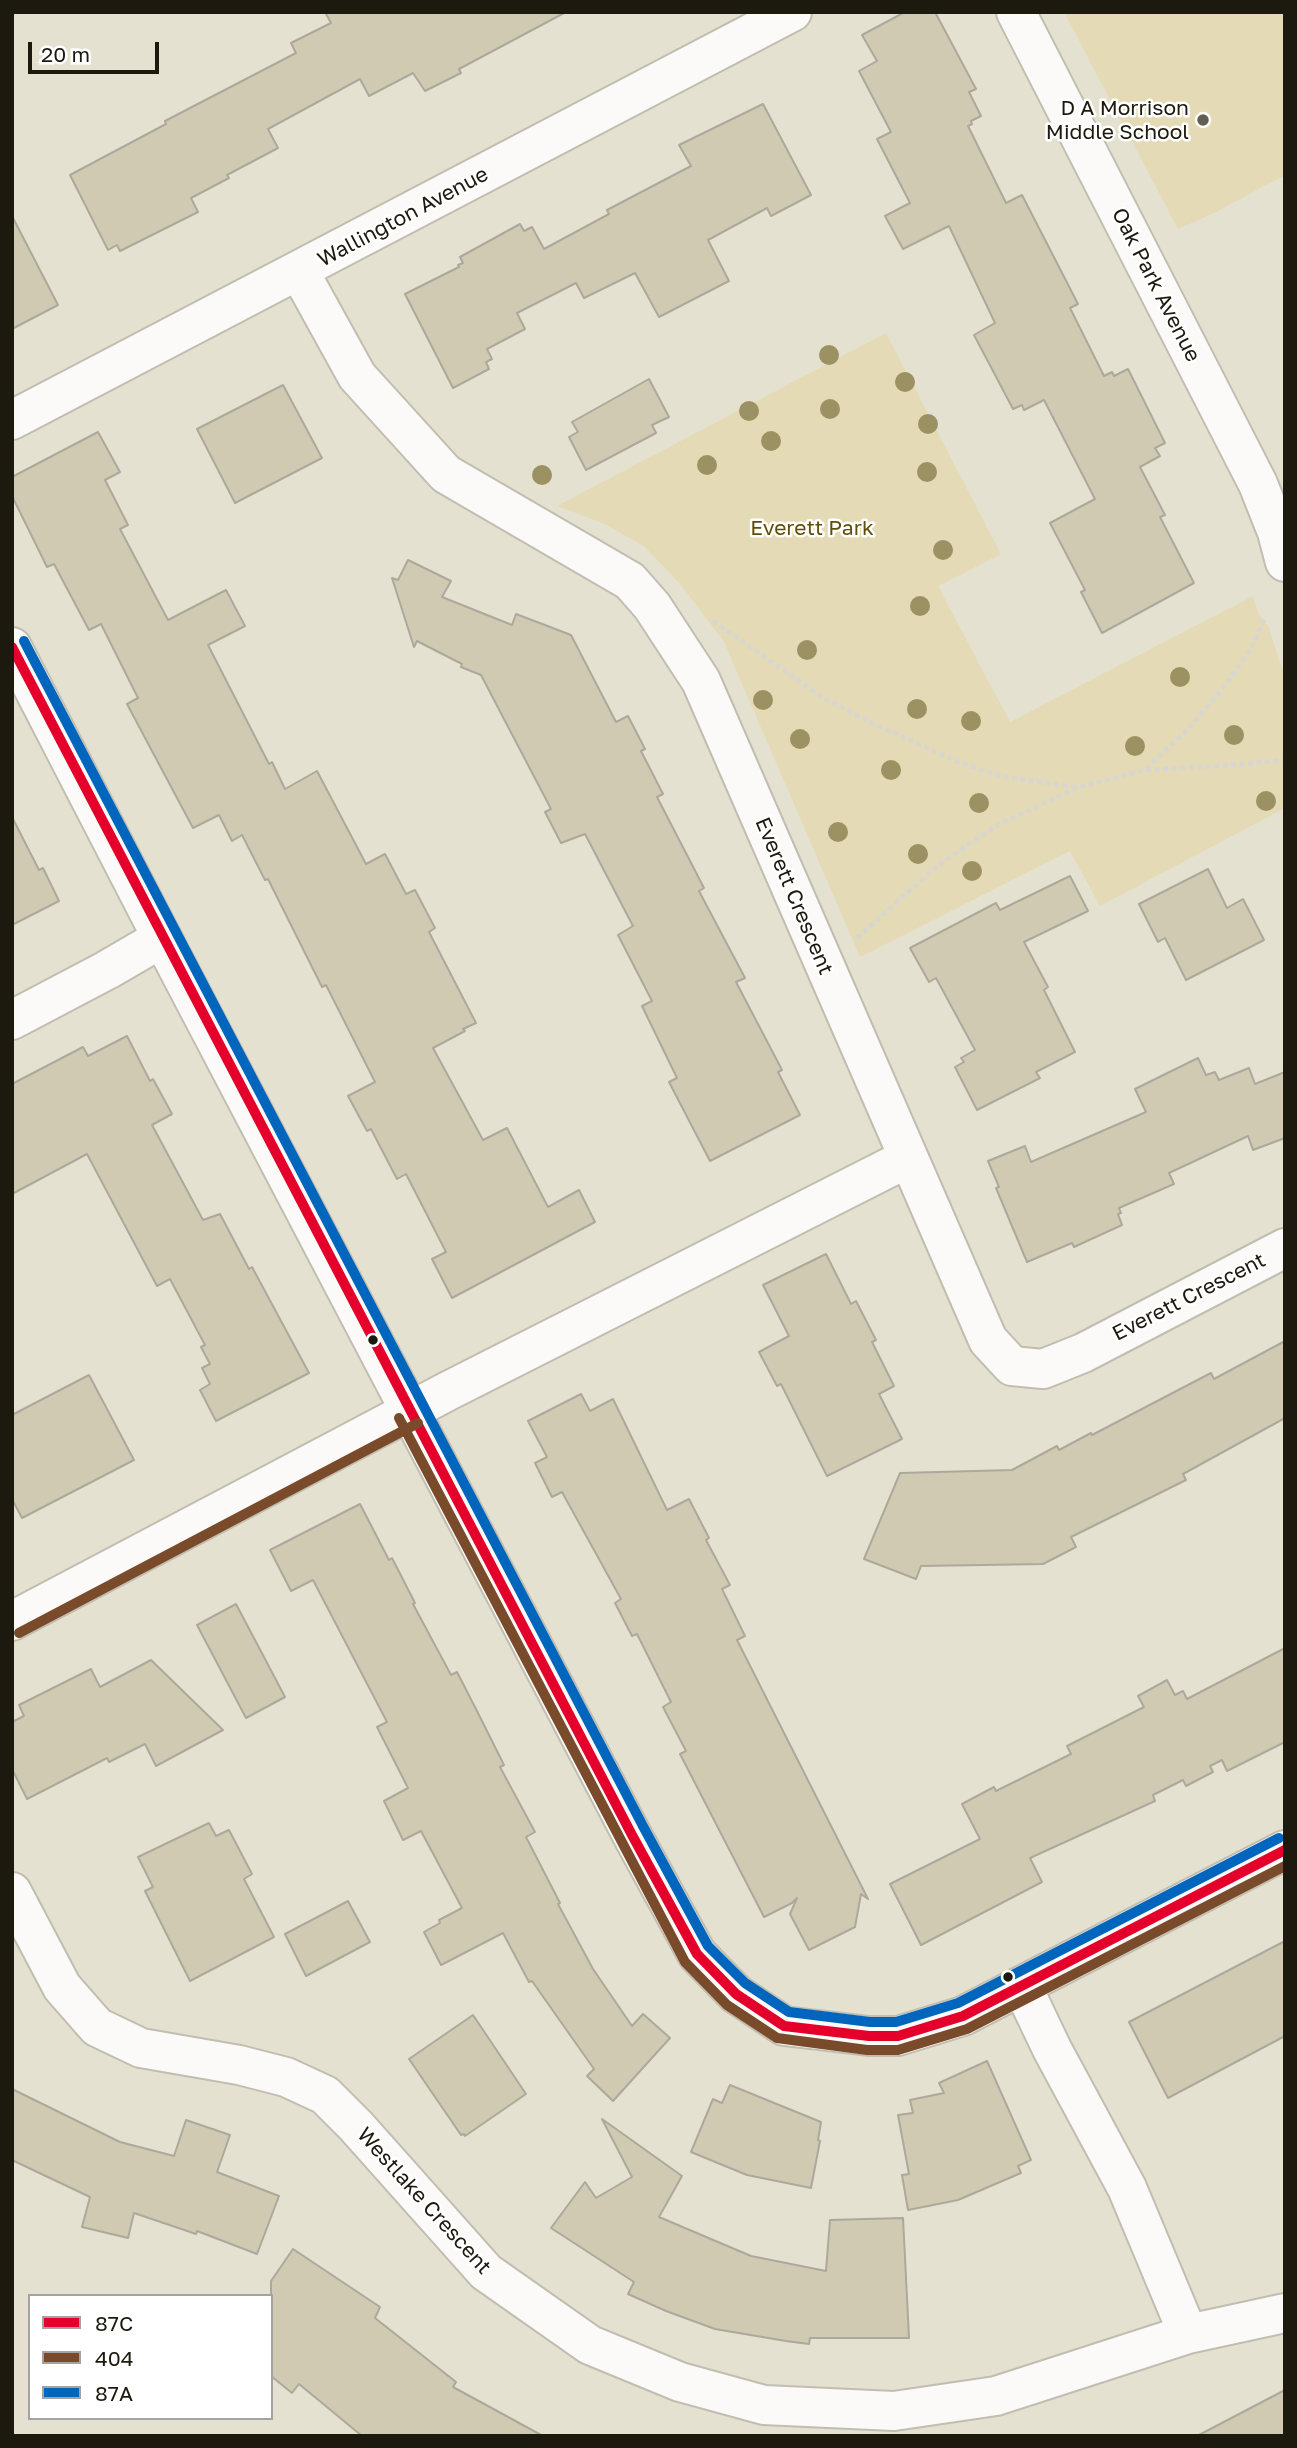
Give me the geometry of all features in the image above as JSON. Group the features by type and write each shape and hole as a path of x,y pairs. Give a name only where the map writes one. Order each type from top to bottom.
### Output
{"street":[{"name":"Wallington Avenue","path":"12,420 792,12"},
{"name":"Oak Park Avenue","path":"1016,12 1258,484 1277,532 1285,562"},
{"name":"Everett Crescent","path":"299,271 357,376 446,474 630,581 652,606 701,681 988,1340 1012,1366 1043,1369 1083,1353 1285,1248"},
{"path":"12,647 162,938 697,1954 736,1994 784,2026 869,2036 898,2036 963,2016 1285,1850"},
{"path":"12,1020 107,971 162,938"},
{"path":"12,1621 411,1411 908,1158"},
{"name":"Westlake Crescent","path":"12,1892 62,1987 97,2027 141,2048 239,2065 286,2077 325,2095 356,2126 486,2273 590,2346 680,2382 764,2405 894,2411 996,2396 1188,2334 1285,2313"},
{"path":"1022,1986 1126,2189 1188,2334"}],"path":[{"path":"1145,770 1189,728 1228,682 1252,647 1265,617"},
{"path":"709,618 821,697 872,723 961,763 1000,776 1076,788"},
{"path":"849,946 932,870 954,854 998,825 1076,788 1145,770 1285,760"}],"green space":[{"name":"D A Morrison Middle School","path":"1064,12 1285,12 1285,175 1178,229"},
{"name":"Everett Park","path":"886,333 1001,554 938,586 1010,722 1253,596 1258,613 1269,628 1285,678 1285,808 1100,906 1070,851 860,957 724,642 681,585 645,547 605,524 557,506"}],"building":[{"path":"325,12 566,12 459,69 461,73 425,91 413,73 369,96 360,79 268,129 278,148 191,198 198,212 120,251 117,245 108,250 70,175 166,124 165,121 296,53 291,43 331,23"},
{"path":"905,12 935,12 976,89 969,92 981,116 971,121 972,124 968,126 1006,203 1022,195 1078,304 1070,308 1104,376 1112,372 1114,376 1128,369 1165,443 1155,448 1160,456 1140,467 1165,515 1160,517 1194,583 1102,633 1081,592 1085,590 1050,523 1095,499 1044,400 1024,410 1022,405 1013,409 974,335 995,323 949,226 903,249 885,216 910,203 877,139 891,132 859,71 877,61 862,35"},
{"path":"763,104 811,195 771,216 767,208 708,240 729,281 659,317 635,273 584,298 576,283 517,313 525,329 487,349 492,359 486,362 489,369 453,388 405,294 459,267 458,265 463,263 460,257 520,224 524,231 532,227 544,249 609,214 607,210 691,166 679,145"},
{"path":"12,216 58,305 12,329"},
{"path":"649,379 669,417 652,425 656,433 586,470 569,437 578,432 572,422"},
{"path":"283,385 322,458 235,503 197,429"},
{"path":"98,432 120,472 105,480 128,525 120,529 168,620 226,590 245,626 208,645 269,764 272,762 285,789 317,771 366,864 385,854 406,894 415,890 435,928 429,932 476,1023 433,1048 483,1140 507,1128 548,1207 579,1190 595,1222 452,1298 432,1259 446,1252 406,1174 397,1179 371,1129 367,1131 348,1096 375,1082 326,985 322,987 268,879 265,880 242,835 232,841 219,815 193,828 127,704 138,698 101,624 89,630 54,564 47,567 12,496 12,477"},
{"path":"408,560 451,581 442,597 512,625 516,614 571,635 616,722 628,716 645,749 641,751 663,794 657,797 704,888 699,891 745,978 736,982 782,1070 778,1072 800,1115 710,1161 669,1082 677,1078 642,1006 652,1001 618,935 633,926 585,834 561,843 545,812 551,809 481,675 461,667 462,664 417,641 414,647 392,578 398,580"},
{"path":"12,817 39,870 43,868 59,901 12,925"},
{"path":"1208,869 1227,908 1243,899 1264,940 1186,980 1165,938 1158,942 1139,904"},
{"path":"1070,876 1088,911 1024,942 1048,987 1044,990 1075,1052 1036,1072 1040,1078 977,1110 955,1067 964,1062 961,1058 975,1050 936,978 929,982 910,948 996,903 1000,910"},
{"path":"127,1036 150,1081 153,1079 172,1114 152,1125 203,1220 220,1214 309,1373 216,1421 200,1390 210,1384 202,1368 210,1364 201,1347 205,1345 170,1279 157,1286 87,1154 12,1194 12,1084 83,1047 88,1056"},
{"path":"1198,1058 1206,1075 1215,1072 1219,1080 1249,1068 1255,1084 1285,1072 1285,1138 1253,1150 1248,1136 1169,1173 1174,1184 1119,1208 1122,1225 1074,1247 1072,1243 1027,1262 996,1188 999,1187 988,1161 1025,1146 1031,1162 1146,1112 1135,1089"},
{"path":"826,1254 851,1304 856,1301 876,1340 872,1342 894,1386 879,1394 902,1439 827,1476 781,1384 777,1386 759,1352 789,1336 763,1285"},
{"path":"1285,1341 1285,1418 1183,1474 1186,1480 1071,1537 1076,1547 1043,1564 921,1566 916,1579 864,1559 900,1473 1012,1470 1057,1446 1059,1450 1091,1433 1092,1435 1211,1373 1214,1379"},
{"path":"89,1375 134,1460 22,1518 12,1499 12,1415"},
{"path":"581,1394 590,1411 613,1399 667,1510 689,1499 709,1538 706,1540 730,1585 722,1589 745,1636 737,1640 868,1899 861,1894 855,1927 809,1950 790,1914 797,1898 764,1917 680,1754 686,1751 663,1707 671,1702 637,1634 632,1636 615,1603 621,1599 562,1492 552,1497 535,1463 547,1457 528,1421"},
{"path":"360,1504 389,1560 392,1558 451,1675 457,1672 478,1713 504,1765 500,1767 535,1832 526,1837 593,1969 632,2026 643,2014 670,2038 613,2101 587,2076 594,2069 532,1981 529,1982 503,1933 441,1965 424,1932 440,1923 439,1920 462,1908 421,1831 403,1840 384,1801 408,1788 377,1727 387,1722 313,1580 291,1591 270,1550"},
{"path":"236,1604 285,1697 246,1718 197,1625"},
{"path":"1285,1648 1285,1742 1227,1771 1222,1760 1210,1766 1213,1772 1186,1786 1183,1780 1153,1795 1155,1801 1030,1858 1042,1882 921,1945 890,1884 980,1839 962,1804 994,1787 996,1791 1071,1754 1067,1746 1144,1707 1138,1696 1167,1680 1175,1695 1183,1691 1187,1699"},
{"path":"151,1660 223,1730 156,1766 145,1744 109,1762 107,1758 27,1799 12,1769 12,1722 24,1716 19,1705 91,1669 100,1687"},
{"path":"209,1823 216,1836 229,1830 252,1874 244,1879 274,1937 190,1981 145,1891 153,1887 138,1857"},
{"path":"348,1901 370,1942 306,1976 285,1934"},
{"path":"1285,1941 1285,2036 1168,2098 1129,2022"},
{"path":"473,2015 526,2094 465,2136 461,2135 409,2059"},
{"path":"987,2061 1031,2160 1018,2166 1021,2173 958,2200 908,2210 902,2175 909,2174 898,2115 913,2113 910,2100 944,2093 939,2083"},
{"path":"730,2085 821,2122 811,2188 747,2175 691,2152 713,2099 722,2103"},
{"path":"12,2089 120,2142 174,2156 186,2120 230,2135 217,2172 279,2196 257,2254 197,2231 196,2234 134,2213 128,2238 82,2227 90,2197 12,2160"},
{"path":"602,2119 682,2176 659,2217 751,2256 826,2271 830,2220 903,2218 909,2338 810,2338 809,2344 786,2341 715,2329 628,2294 634,2282 551,2228 585,2182 596,2198 632,2177"},
{"path":"293,2249 380,2307 375,2318 456,2382 453,2387 543,2436 362,2436 299,2384 292,2393 273,2378 271,2281"},
{"path":"1285,2390 1285,2436 1197,2436"}],"transit line":[{"name":"87A","path":"24,641 644,1828 708,1946 745,1983 789,2012 870,2022 896,2022 958,2003 1279,1838"},
{"name":"87C","path":"12,647 632,1835 697,1954 736,1994 784,2026 869,2036 898,2036 963,2016 1285,1850"},
{"name":"404","path":"399,1418 685,1962 727,2005 777,2038 867,2050 898,2050 967,2029 1285,1866"},
{"name":"404","path":"19,1633 418,1423"}],"place":[{"name":"D A Morrison Middle School","path":"1203,120"}]}
